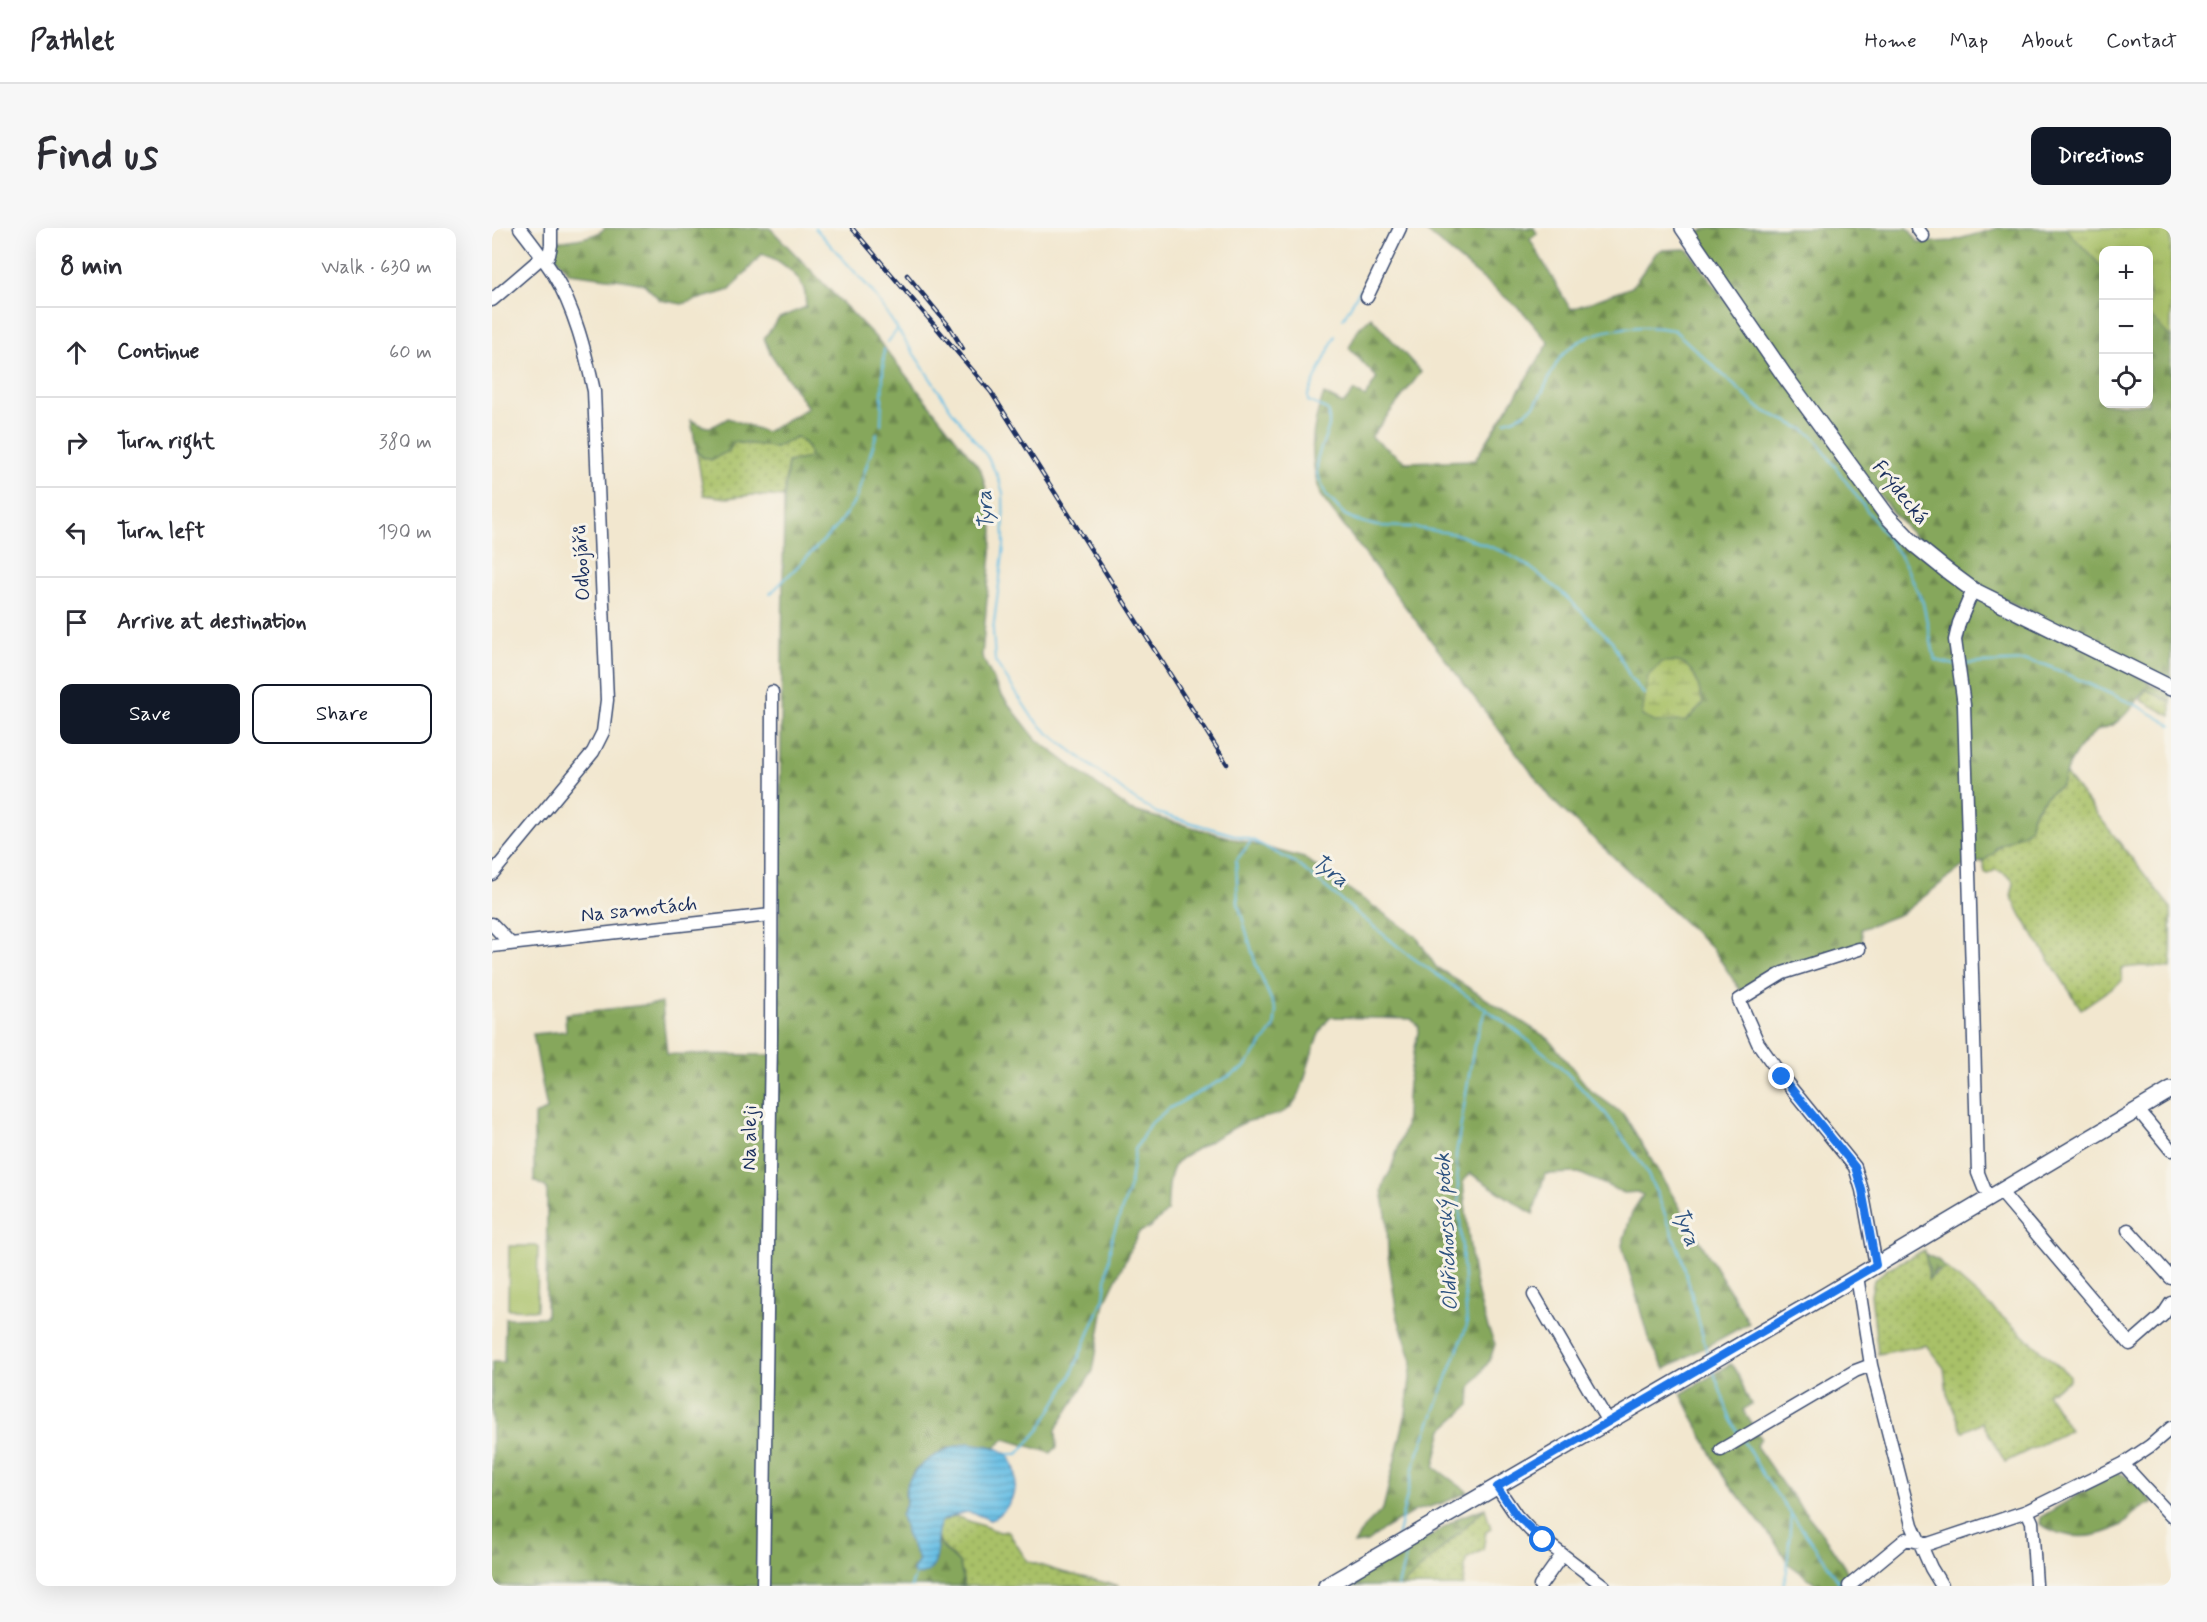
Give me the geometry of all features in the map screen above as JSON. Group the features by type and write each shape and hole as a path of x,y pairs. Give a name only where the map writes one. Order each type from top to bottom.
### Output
{"main road":[{"name":"Frýdecká","path":"1683,228 1784,375 1888,517 1915,545 1973,590 2171,688"},
{"path":"1326,1586 1686,1377 2171,1090"}],"street":[{"name":"Odbojářů","path":"492,874 593,752 603,732 607,700 594,392 584,347 568,304 553,274 520,228"},
{"path":"492,300 541,258 549,255 551,228"},
{"path":"1367,297 1400,228"},
{"path":"1973,590 1959,622 1955,640 1964,705 1978,1173 1984,1188"},
{"name":"Na aleji","path":"763,1586 772,692"},
{"name":"Na samotách","path":"492,946 771,915"},
{"path":"492,924 511,944"},
{"path":"1859,949 1783,973 1739,1000 1758,1043 1782,1077 1855,1167 1862,1190 1876,1265"},
{"path":"2138,1110 2171,1150"},
{"path":"2000,1191 2130,1344 2163,1315 2171,1303"},
{"path":"2128,1230 2171,1278"},
{"path":"1857,1276 1870,1365 1912,1525 1942,1586"},
{"path":"1534,1295 1608,1422"},
{"path":"1721,1450 1855,1371 1870,1365"},
{"path":"1850,1585 1906,1539 1928,1544 2027,1511 2123,1464 2171,1428"},
{"path":"2123,1464 2171,1516"},
{"path":"1497,1487 1516,1515 1562,1555 1604,1586"},
{"path":"2027,1511 2032,1522 2036,1585"},
{"path":"1540,1586 1562,1555"}],"green space":[{"path":"605,228 770,228 878,340 981,470 990,503 993,531 982,656 1000,693 1036,739 1130,810 1304,858 1416,936 1436,967 1549,1039 1590,1090 1623,1114 1749,1323 1665,1369 1648,1338 1622,1245 1632,1212 1643,1195 1638,1192 1624,1193 1579,1173 1545,1174 1533,1214 1470,1173 1463,1182 1469,1244 1481,1305 1495,1344 1490,1360 1471,1387 1470,1405 1443,1429 1434,1467 1468,1492 1443,1503 1415,1511 1367,1542 1354,1544 1363,1529 1383,1509 1406,1413 1412,1361 1397,1315 1382,1190 1405,1127 1408,1083 1419,1027 1411,1019 1331,1017 1317,1038 1301,1090 1290,1108 1275,1115 1241,1124 1176,1163 1170,1181 1167,1212 1149,1228 1139,1232 1105,1302 1093,1371 1056,1430 1057,1447 1051,1453 1005,1439 995,1447 947,1448 914,1471 905,1491 906,1504 901,1515 908,1538 919,1560 913,1571 936,1559 937,1538 943,1548 960,1564 964,1586 492,1586 492,1362 504,1362 505,1318 546,1317 547,1188 534,1181 534,1115 547,1110 533,1034 566,1031 565,1014 662,1003 667,1054 777,1055 784,497 788,462 810,458 808,447 797,437 774,448 734,442 729,451 711,460 702,457 696,449 691,420 710,427 728,418 766,432 808,408 770,353 764,338 779,318 806,307 805,291 791,271 780,262 762,254 730,290 682,304 660,300 644,284 569,273 554,255 556,241 590,236"},
{"path":"1422,228 1534,228 1537,234 1530,239 1572,309 1632,287 1660,250 1686,249 1911,549 2171,695 2171,702 2145,689 2135,704 2114,724 2097,731 2085,741 2070,762 2062,785 2040,803 2033,815 2030,828 2026,832 1996,847 1993,854 1983,861 1962,867 1903,913 1861,929 1863,944 1789,968 1742,993 1713,949 1554,802 1320,495 1313,456 1314,432 1319,407 1324,394 1343,404 1354,391 1365,397 1377,378 1349,348 1359,328 1371,317 1421,372 1371,437 1406,462 1475,460 1549,343 1524,313"},
{"path":"1713,228 1908,228 1919,243 1952,241 1998,228 2065,228 2099,264 2099,408 2153,408 2153,319 2171,338 2171,681 1976,585 1919,541 1893,513 1789,371 1695,235"},
{"path":"2065,228 2171,228 2171,338 2153,319 2153,246 2099,246 2099,264"},
{"path":"797,437 808,447 810,459 788,462 784,497 752,495 727,498 704,495 696,449 702,457 734,442 762,444 774,448"},
{"path":"1662,662 1681,663 1694,675 1703,704 1686,721 1654,722 1642,716 1648,676"},
{"path":"2145,689 2171,702 2171,716 2141,700"},
{"path":"2064,772 2171,908 2171,968 2142,966 2123,968 2122,981 2081,1009 2023,919 2011,896 2014,883 1998,871 1985,873 1983,861 2005,842 2030,828 2030,821 2035,811 2047,795 2062,785"},
{"path":"509,1246 538,1246 537,1310 508,1309"},
{"path":"1925,1250 1929,1279 1945,1267 2069,1375 2069,1381 2047,1393 2070,1430 2005,1462 1982,1422 1963,1432 1947,1394 1944,1368 1926,1345 1878,1354 1871,1295 1874,1280 1889,1268"},
{"path":"1925,1254 1938,1260 1945,1267 1943,1270 1936,1271 1928,1279 1929,1269"},
{"path":"1731,1364 1751,1404 1743,1410 1761,1438 1756,1446 1783,1485 1822,1533 1857,1586 1819,1586 1789,1564 1775,1542 1723,1476 1681,1394"},
{"path":"2114,1473 2131,1479 2153,1502 2134,1513 2122,1525 2102,1534 2071,1536 2050,1530 2040,1524 2041,1517"},
{"path":"1485,1508 1491,1529 1486,1532 1483,1550 1466,1559 1463,1586 1405,1586 1405,1583"},
{"path":"1485,1508 1405,1583 1405,1586 1353,1586 1354,1579 1418,1544 1460,1517"},
{"path":"955,1516 1000,1532 1008,1531 1027,1561 1119,1586 964,1586 960,1564 943,1547 936,1534 942,1521"}],"water":[{"path":"968,1443 996,1448 1004,1452 1015,1469 1015,1489 1006,1508 990,1520 966,1512 942,1521 932,1568 926,1573 915,1576 913,1571 919,1560 908,1538 901,1515 906,1504 906,1488 915,1472 931,1458"}],"waterway":[{"name":"Tyra","path":"815,228 872,291 952,411 987,456 998,477 1003,493 1004,546 993,630 995,661 1032,717 1047,732 1134,799 1157,813 1252,840 1296,863 1406,953 1510,1026 1557,1063 1606,1114 1644,1167 1682,1258 1708,1356"},
{"path":"1343,319 1361,288"},
{"path":"1505,421 1527,412 1534,406 1558,361 1581,341 1595,334 1627,328 1674,330 1760,409 1813,436 1903,560 1923,603 1935,660 1955,665"},
{"path":"888,342 897,330"},
{"path":"1335,336 1308,395 1308,401 1326,409 1329,413 1329,426 1317,459 1317,474 1326,495 1345,515 1358,521 1377,526 1410,527 1456,534 1504,552 1527,565 1559,590 1612,641 1631,679 1644,694"},
{"path":"881,425 884,349"},
{"path":"770,594 836,528 856,499 877,433"},
{"path":"1963,664 2027,661 2046,665 2140,707 2171,725"},
{"path":"1007,1454 1018,1454 1040,1429 1070,1378 1104,1298 1111,1241 1129,1189 1135,1150 1149,1125 1168,1109 1244,1068 1274,1028 1276,1011 1256,965 1238,903 1236,861 1252,840"},
{"name":"Oldřichovský potok","path":"1397,1539 1414,1465 1467,1325 1456,1155 1474,1045 1486,1008"},
{"name":"Tyra","path":"1712,1367 1730,1418 1739,1434"},
{"name":"Tyra","path":"1744,1442 1765,1478 1841,1586"},
{"path":"1783,1586 1787,1571 1791,1514"},
{"name":"Oldřichovský potok","path":"1398,1586 1406,1555 1401,1549"},
{"path":"911,1586 915,1576"}],"railway":[{"path":"852,228 991,392 1227,764"},
{"path":"907,275 949,326 963,349"}],"route":[{"path":"1543,1540 1516,1515 1497,1487 1876,1265 1862,1190 1855,1167 1782,1077"}]}
